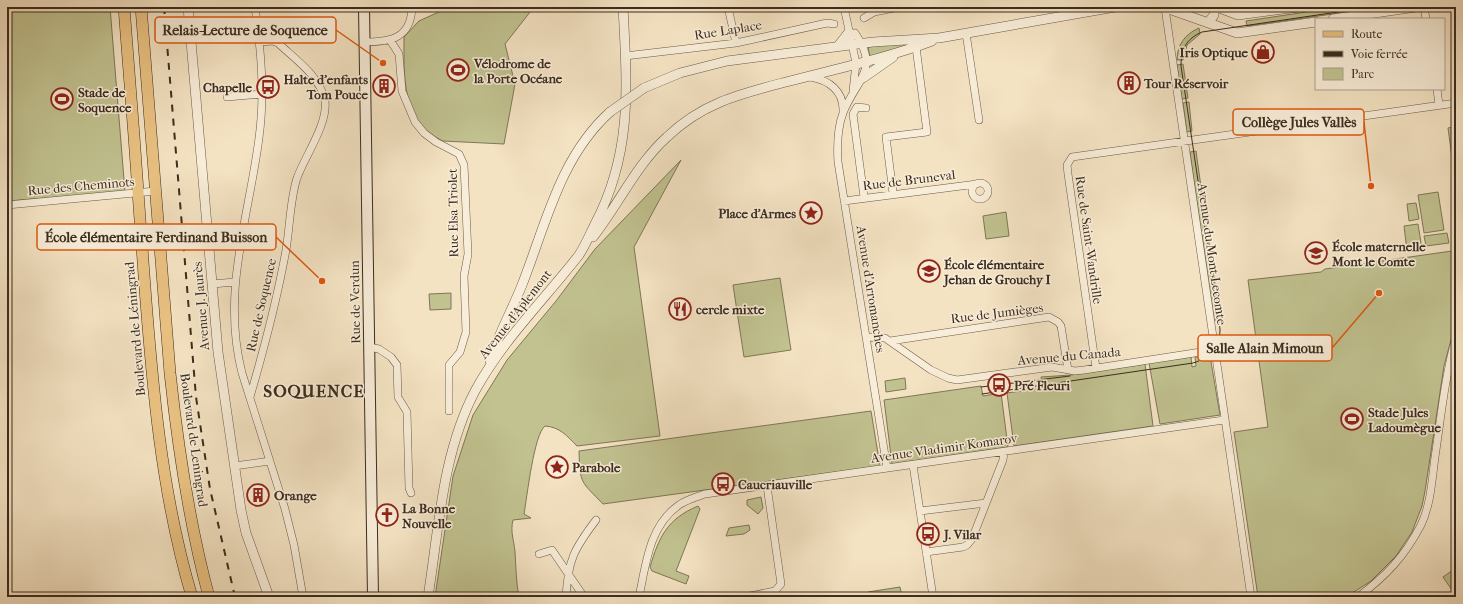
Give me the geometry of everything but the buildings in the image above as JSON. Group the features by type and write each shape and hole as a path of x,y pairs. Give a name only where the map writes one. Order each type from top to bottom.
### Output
{"main road":[{"name":"Boulevard de Léningrad","path":"124,7 157,417 173,520 192,597"},
{"path":"141,7 156,191"},
{"name":"Rue de Verdun","path":"364,7 373,597"},
{"name":"Boulevard de Leningrad","path":"156,191 170,372 183,480 199,558 209,597"}],"street":[{"name":"Avenue J. Jaurès","path":"188,7 218,352 241,510 246,533 269,597"},
{"path":"256,7 260,42 262,94 257,154 235,282 235,322 238,358 294,545 303,597"},
{"path":"364,42 390,40 404,32 410,18 412,7"},
{"name":"Avenue d'Aplemont","path":"428,596 443,494 456,436 475,392 500,352 580,253 605,205 616,173 622,144 627,106 623,7"},
{"path":"728,7 736,43"},
{"path":"844,7 851,31 851,45 856,63"},
{"path":"864,18 874,12 898,7"},
{"path":"487,372 490,358 522,284 563,176 582,144 598,122 644,88 680,73 727,61 862,43 939,38 1115,7"},
{"path":"1164,7 1237,32 1315,22"},
{"name":"Avenue du Mont Lecomte","path":"1164,7 1251,597"},
{"path":"1208,23 1214,15 1214,7"},
{"path":"1217,7 1240,16 1299,7"},
{"path":"1340,18 1416,7"},
{"path":"1424,7 1426,18"},
{"name":"Rue Laplace","path":"625,56 736,43 827,23 834,24"},
{"path":"851,31 873,42"},
{"path":"851,31 862,43 866,61"},
{"path":"838,46 851,31"},
{"path":"966,33 979,120"},
{"path":"580,253 609,217 643,162 676,128 694,114 731,97 856,63 896,54 939,38"},
{"name":"Rue Elsa Triolet","path":"390,40 399,54 402,91 415,122 424,133 436,142 459,154 464,165 468,254 464,276 466,332 460,352 449,365 449,411"},
{"name":"Rue de Soquence","path":"249,398 273,313 286,250 297,179 322,123 325,106 321,88 316,79 278,43 273,41 260,42"},
{"path":"893,193 886,137 927,132 916,47"},
{"path":"863,78 896,54"},
{"name":"Avenue d'Arromanches","path":"843,113 853,92 863,78 866,61"},
{"name":"Avenue d'Arromanches","path":"853,92 856,63"},
{"name":"Avenue d'Arromanches","path":"806,77 820,78 832,86 839,93 843,104 843,113 837,143 838,162 887,468"},
{"path":"1437,90 1439,105"},
{"path":"227,97 262,94"},
{"path":"1184,141 1456,103"},
{"path":"864,197 853,114 857,107 866,108"},
{"name":"Rue de Saint-Wandrille","path":"1096,368 1067,165 1072,157 1078,155 1184,141"},
{"name":"Rue de Bruneval","path":"844,201 893,193 977,184"},
{"name":"Rue des Cheminots","path":"7,205 156,191"},
{"path":"212,284 235,282"},
{"name":"Rue de Jumièges","path":"890,341 1049,317 1058,322 1061,326 1068,370"},
{"name":"Avenue du Canada","path":"866,337 877,336 890,341 930,370 948,378 957,380 1052,367 1075,371 1214,350"},
{"path":"1358,597 1382,580 1403,555 1421,524 1430,496 1444,396 1456,337"},
{"path":"369,347 379,349 391,357 397,365 398,396 407,412 409,488 411,493"},
{"name":"Avenue Vladimir Komarov","path":"639,597 650,544 663,520 679,505 705,494 1224,420"},
{"path":"926,552 962,547 967,545 972,539 1003,460 1004,452"},
{"path":"234,466 270,461"},
{"path":"913,465 933,597"},
{"path":"745,597 775,591 781,584 767,486"},
{"path":"920,511 986,503"},
{"path":"566,597 567,572 577,544 596,520"},
{"path":"539,554 552,550 584,597"}],"green space":[{"name":"Stade de Soquence","path":"7,7 110,7 125,192 7,201"},
{"name":"Vélodrome de la Porte Océane","path":"442,7 534,7 505,44 515,84 504,144 443,141 429,133 419,122 412,110 405,82 404,37 419,21 441,11"},
{"path":"1347,7 1347,12 1247,26 1246,21"},
{"path":"1199,28 1200,34 1187,45 1183,60 1177,60 1180,45 1190,33"},
{"path":"935,39 870,57 868,47"},
{"path":"1183,64 1188,98 1182,99 1177,65"},
{"path":"1189,102 1192,131 1187,132 1183,103"},
{"path":"1453,127 1456,144 1456,188 1448,128"},
{"path":"1196,151 1207,230 1201,231 1190,152"},
{"path":"681,160 634,247 660,436 577,446 559,430 545,426 541,431 534,453 527,494 524,514 531,518 513,520 512,524 519,597 435,597 453,476 473,415 507,360 556,301 595,249"},
{"path":"1438,192 1444,230 1424,233 1418,195"},
{"path":"1416,203 1419,219 1409,221 1407,204"},
{"path":"1006,212 1009,236 986,239 983,216"},
{"path":"1418,224 1422,249 1407,251 1404,226"},
{"path":"1447,233 1449,243 1426,246 1424,236"},
{"path":"1202,235 1208,235 1220,320 1214,320"},
{"name":"Stade Jules Ladoumègue","path":"1452,251 1456,281 1456,321 1444,366 1422,506 1412,532 1396,556 1371,581 1344,597 1258,597 1234,432 1268,427 1248,280 1321,272 1325,269"},
{"path":"780,278 791,350 744,357 733,285"},
{"path":"451,293 451,309 430,310 429,294"},
{"path":"1210,356 1220,415 1160,424 1149,363 1191,357 1192,367 1196,366 1195,357"},
{"path":"1145,364 1153,426 1014,446 1007,393 1043,388 1041,377 1071,375"},
{"path":"905,378 906,389 886,392 885,381"},
{"path":"981,386 983,396 1001,393 1008,447 892,464 884,400"},
{"path":"871,411 880,466 603,504 586,486 581,477 579,451"},
{"path":"761,497 763,508 758,514 747,505 747,500"},
{"path":"698,506 700,509 676,571 689,576 686,584 652,571 650,567 653,556 666,530 687,511"},
{"path":"749,525 750,530 744,534 726,536 729,528"},
{"path":"1456,568 1456,596 1443,577"},
{"path":"900,587 902,597 869,597 868,592"}],"tram line":[{"path":"982,394 1193,363 1209,355 1216,346 1220,335 1220,329 1181,66 1183,50 1188,41 1202,32 1372,7"},
{"path":"981,387 1070,376"}],"railway":[{"path":"164,7 196,397 210,489 235,597"},
{"path":"7,593 9,597"}],"place":[{"name":"Iris Optique","path":"1263,52"},
{"name":"Relais-Lecture de Soquence","path":"383,63"},
{"name":"Vélodrome de la Porte Océane","path":"458,70"},
{"name":"Tour Réservoir","path":"1129,83"},
{"name":"Halte d'enfants Tom Pouce","path":"384,86"},
{"name":"Chapelle","path":"268,87"},
{"name":"Stade de Soquence","path":"62,99"},
{"name":"Collège Jules Vallès","path":"1371,186"},
{"name":"Place d'Armes","path":"811,213"},
{"name":"École maternelle Mont le Comte","path":"1316,253"},
{"name":"École élémentaire Jehan de Grouchy I","path":"929,271"},
{"name":"École élémentaire Ferdinand Buisson","path":"322,281"},
{"name":"Salle Alain Mimoun","path":"1379,293"},
{"name":"cercle mixte","path":"680,309"},
{"name":"Pré Fleuri","path":"999,385"},
{"name":"Stade Jules Ladoumègue","path":"1352,419"},
{"name":"Parabole","path":"557,467"},
{"name":"Caucriauville","path":"723,484"},
{"name":"Orange","path":"258,495"},
{"name":"La Bonne Nouvelle","path":"387,515"},
{"name":"J. Vilar","path":"928,534"}],"district":[{"name":"SOQUENCE","path":"314,391"}]}
